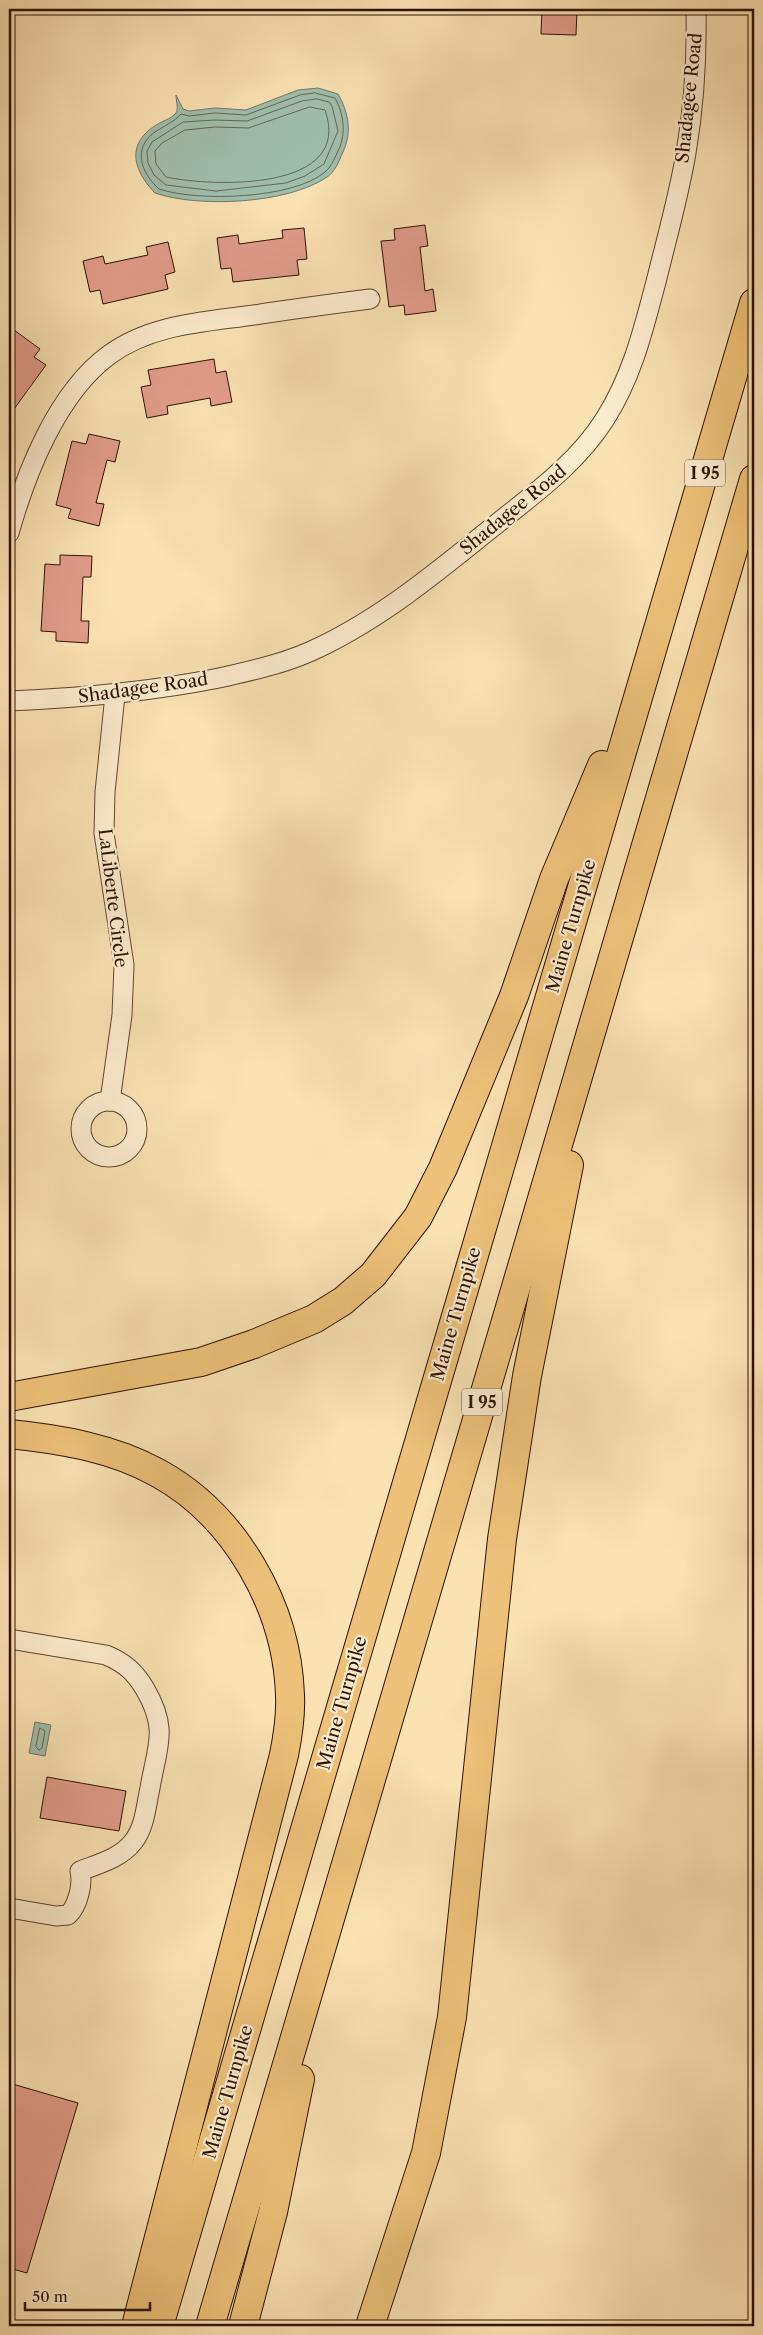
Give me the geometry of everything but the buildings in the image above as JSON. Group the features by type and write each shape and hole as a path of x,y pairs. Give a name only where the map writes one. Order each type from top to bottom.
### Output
{"highway":[{"name":"Maine Turnpike","path":"158,2326 754,303"},
{"name":"I 95","path":"210,2326 754,479"},
{"path":"9,1397 201,1362 254,1344 314,1319 343,1301 373,1275 418,1217 446,1159 514,996 554,879 654,642"},
{"path":"370,2326 426,2153 452,2017 502,1539 515,1448 546,1274 606,981"},
{"path":"9,1434 62,1441 113,1454 157,1473 190,1495 226,1529 248,1560 274,1613 287,1665 290,1704 284,1755 136,2326"},
{"path":"243,2326 273,2212 338,1893"}],"street":[{"name":"Shadagee Road","path":"9,701 115,695 172,687 253,670 318,648 369,619 432,575 565,468 579,454 604,421 627,380 652,296 687,148 694,72 696,9"},
{"path":"9,533 47,433 64,402 109,355 146,335 183,324 370,299"},
{"name":"LaLiberte Circle","path":"110,1101 122,1015 124,965 104,833 105,792 115,695"},
{"path":"9,1638 106,1655 119,1660 138,1678 158,1714 160,1730 156,1765 145,1816 133,1843 112,1858 80,1872 82,1878 76,1904 68,1915 56,1916 9,1908"}],"water":[{"path":"318,88 338,94 347,116 348,138 335,169 330,175 310,186 267,198 218,202 195,201 155,193 142,175 136,157 137,148 147,131 176,113 176,95 183,109 189,111 215,108 246,110 298,90"},
{"path":"35,1722 51,1725 45,1756 29,1753"}]}
